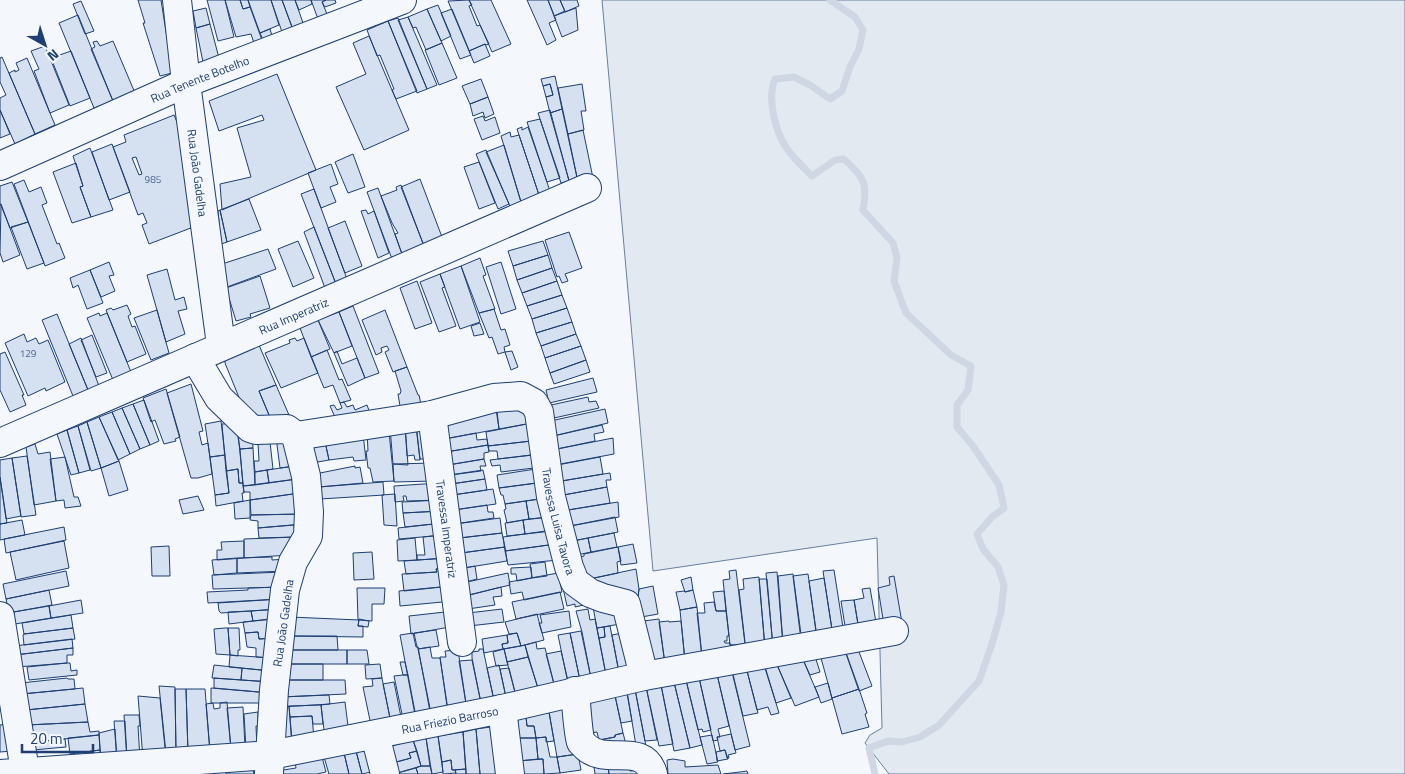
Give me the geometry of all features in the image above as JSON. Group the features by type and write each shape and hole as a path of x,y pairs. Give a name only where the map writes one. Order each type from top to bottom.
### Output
{"street":[{"name":"Rua João Gadelha","path":"177,0 186,83 222,345"},
{"name":"Rua Tenente Botelho","path":"0,166 186,83 402,0"},
{"name":"Rua Imperatriz","path":"0,443 586,188"},
{"path":"196,358 219,398 250,428 256,430 287,429 296,436 432,415"},
{"name":"Travessa Luisa Tavora","path":"432,415 494,398 520,396 534,402 539,412 551,496 569,567 575,582 590,593 626,604 644,676"},
{"name":"Travessa Imperatriz","path":"432,415 462,642"},
{"name":"Rua João Gadelha","path":"270,765 274,690 285,590 293,562 308,536 309,512 306,476 296,436"},
{"path":"0,616 13,772"},
{"name":"Rua Friezio Barroso","path":"13,772 270,765 375,735 502,709 644,676 894,631"},
{"path":"575,691 581,742 590,751 602,755 639,756 651,765 653,774"},
{"path":"502,709 510,774"},
{"path":"375,735 385,774"}],"shaded area":[{"path":"602,0 1405,0 1405,774 889,774 865,743 870,735 882,728 877,538 653,571"}],"building":[{"path":"138,0 161,0 166,32 176,72 160,76 143,23 145,23"},
{"path":"207,0 225,0 234,37 218,41"},
{"path":"225,0 240,0 243,9 250,7 262,40 254,43 251,34 236,37"},
{"path":"240,0 248,0 250,7 243,9"},
{"path":"248,0 271,0 279,25 260,33"},
{"path":"271,0 282,0 292,27 282,32"},
{"path":"282,0 295,0 303,23 292,27"},
{"path":"295,0 311,0 312,4 299,10"},
{"path":"311,0 326,0 322,2 327,14 318,19"},
{"path":"335,0 336,3 325,7 322,2"},
{"path":"469,0 472,5 469,6 477,26 480,25 489,44 469,51 448,1"},
{"path":"469,0 491,0 511,44 492,52"},
{"path":"527,0 548,0 556,20 549,23 556,40 547,45"},
{"path":"548,0 560,0 565,11 554,16"},
{"path":"560,0 577,0 579,6 565,12"},
{"path":"81,1 94,31 85,34 73,4"},
{"path":"438,5 451,36 441,41 427,9"},
{"path":"206,8 210,24 196,28 193,11"},
{"path":"576,8 578,30 562,37 554,16"},
{"path":"427,9 442,43 426,50 416,27 413,28 408,17"},
{"path":"452,9 471,55 460,59 441,13"},
{"path":"78,15 113,101 94,108 59,23"},
{"path":"408,17 437,85 427,89 398,20"},
{"path":"398,18 427,89 417,93 388,21"},
{"path":"388,21 417,91 396,99 392,90 394,89 380,55 377,56 367,30"},
{"path":"210,24 219,58 203,62 196,28"},
{"path":"270,29 272,36 263,40 260,33"},
{"path":"369,36 409,130 364,150 336,87 366,74 353,43"},
{"path":"97,41 100,46 113,41 135,93 113,101 91,49 95,47 93,42"},
{"path":"442,43 457,78 439,85 425,50"},
{"path":"485,44 490,56 474,63 469,51"},
{"path":"45,46 69,105 50,113 34,71 39,69 31,51"},
{"path":"71,51 90,98 70,106 51,58"},
{"path":"2,57 35,134 15,144 0,110 0,98 6,95 0,82 0,58"},
{"path":"27,58 55,125 35,134 9,73 19,70 16,63"},
{"path":"277,74 316,170 222,210 220,184 251,177 237,128 264,120 262,115 219,131 209,101"},
{"path":"555,76 562,109 550,113 546,97 553,95 550,84 543,86 541,79"},
{"path":"481,79 488,97 470,104 462,86"},
{"path":"550,84 553,95 546,97 543,86"},
{"path":"582,84 586,111 581,111 584,130 568,134 558,88"},
{"path":"488,97 494,114 485,118 483,112 473,116 470,104"},
{"path":"562,109 578,182 570,184 550,113"},
{"path":"0,110 10,134 0,138"},
{"path":"550,110 569,181 561,183 538,113"},
{"path":"174,115 180,129 196,226 149,244 142,225 147,223 143,213 138,215 113,147 126,142 124,135","holes":["136,157 142,174 139,175 132,158"]},
{"path":"483,116 485,121 495,117 500,133 482,140 474,119"},
{"path":"540,119 560,178 547,182 527,122"},
{"path":"522,127 522,130 528,127 550,191 539,195 517,129"},
{"path":"583,130 593,178 578,182 568,134"},
{"path":"510,132 511,137 519,135 539,195 521,202 501,136"},
{"path":"112,144 130,192 109,200 92,152"},
{"path":"504,145 521,202 513,213 486,152"},
{"path":"90,148 113,210 91,217 80,187 83,186 73,156"},
{"path":"486,150 509,204 498,209 476,154"},
{"path":"353,154 365,187 348,193 335,162"},
{"path":"479,162 495,203 479,209 464,167"},
{"path":"76,163 83,186 80,187 91,217 72,223 53,172"},
{"path":"331,164 338,184 330,187 336,202 321,208 308,173"},
{"path":"420,179 442,237 424,246 401,187"},
{"path":"24,180 29,192 41,187 47,203 42,205 57,244 59,243 65,258 45,266 14,184"},
{"path":"12,182 28,222 10,228 0,203 0,186"},
{"path":"401,185 424,246 402,254 395,234 398,233 381,196 397,190 396,187"},
{"path":"378,188 402,254 392,259 367,192"},
{"path":"314,189 347,279 336,284 301,194"},
{"path":"249,199 261,230 227,242 220,210"},
{"path":"1,204 20,255 3,262 0,253"},
{"path":"220,210 227,242 221,244 218,211"},
{"path":"366,210 368,214 374,211 389,253 378,258 361,211"},
{"path":"345,221 362,266 345,273 328,228"},
{"path":"28,222 44,263 27,269 11,227"},
{"path":"314,227 336,284 325,288 304,232"},
{"path":"569,232 582,268 565,274 568,281 562,283 559,276 557,277 545,240"},
{"path":"298,241 314,278 293,287 278,249"},
{"path":"543,241 548,255 513,266 508,251"},
{"path":"268,249 276,269 227,287 222,264"},
{"path":"548,255 552,268 517,280 513,266"},
{"path":"480,258 486,275 483,276 495,309 479,313 461,266"},
{"path":"109,262 114,275 109,276 115,291 101,297 90,270"},
{"path":"501,262 516,309 501,314 486,267"},
{"path":"461,266 480,322 460,329 440,274"},
{"path":"552,268 557,281 522,293 517,280"},
{"path":"167,269 175,300 184,297 187,309 178,311 185,334 166,342 147,275"},
{"path":"90,270 103,303 87,309 78,285 73,288 70,278"},
{"path":"440,274 445,287 442,288 456,326 439,332 420,282"},
{"path":"260,276 270,308 250,314 251,317 236,321 226,288"},
{"path":"417,281 432,323 415,329 400,288"},
{"path":"557,281 562,295 527,306 522,293"},
{"path":"562,295 567,308 532,319 527,306"},
{"path":"127,305 131,314 128,316 132,327 135,326 146,354 127,362 106,310 111,308 113,310"},
{"path":"353,306 379,373 365,378 339,312"},
{"path":"567,308 572,322 536,333 532,319"},
{"path":"494,309 501,330 505,329 510,345 504,347 505,352 498,354 492,337 489,338 479,313"},
{"path":"157,310 169,353 151,360 134,318"},
{"path":"385,310 407,367 393,372 385,352 389,350 387,346 381,348 382,352 376,355 362,320"},
{"path":"339,312 352,346 334,353 318,320"},
{"path":"99,313 100,316 107,313 131,372 113,380 87,318"},
{"path":"57,314 88,390 73,396 42,320"},
{"path":"318,320 330,349 311,357 300,328"},
{"path":"572,322 576,334 541,346 536,333"},
{"path":"480,323 484,334 474,336 471,326"},
{"path":"24,334 27,342 36,338 39,344 48,340 65,382 46,391 45,388 28,396 5,343"},
{"path":"576,334 581,346 545,358 541,346"},
{"path":"92,335 107,373 96,377 81,340"},
{"path":"81,338 99,386 88,390 69,344"},
{"path":"295,338 297,341 304,338 318,373 281,388 265,353 290,343 289,340"},
{"path":"259,345 276,385 259,391 271,420 251,427 225,359"},
{"path":"581,346 586,360 550,373 545,358"},
{"path":"327,350 339,380 342,379 351,400 340,403 333,385 324,388 311,357"},
{"path":"337,351 342,364 357,358 365,378 348,386 334,353"},
{"path":"512,351 518,367 511,370 505,352"},
{"path":"5,352 24,395 22,395 26,405 10,412 0,390 0,354"},
{"path":"586,360 590,372 554,384 550,373"},
{"path":"407,367 419,395 423,414 402,418 398,394 401,391 395,371"},
{"path":"593,378 597,392 549,403 546,390"},
{"path":"191,384 203,431 199,432 202,445 208,443 212,474 198,478 191,478 167,393"},
{"path":"276,385 289,415 272,422 259,391"},
{"path":"166,389 180,437 175,439 176,441 164,444 155,420 151,422 143,398"},
{"path":"588,397 589,402 596,401 599,408 554,418 551,405"},
{"path":"144,400 159,441 150,445 133,404"},
{"path":"344,402 347,407 353,405 355,410 367,405 371,416 338,424 330,406 334,405 337,410 342,408 340,403"},
{"path":"133,404 150,445 140,449 122,408"},
{"path":"529,405 532,423 499,429 496,409"},
{"path":"122,408 140,449 130,454 112,412"},
{"path":"605,409 608,423 549,437 546,422"},
{"path":"497,411 499,429 439,440 437,421"},
{"path":"112,412 130,454 118,460 99,417"},
{"path":"99,417 119,461 101,468 87,422"},
{"path":"221,421 225,455 210,457 205,424"},
{"path":"87,422 101,468 91,471 78,426"},
{"path":"537,422 540,440 488,446 486,432"},
{"path":"237,423 243,483 239,483 238,469 226,471 222,424"},
{"path":"416,423 420,460 415,460 414,455 407,456 405,425"},
{"path":"405,425 408,465 393,464 390,427"},
{"path":"602,425 604,432 594,434 595,441 552,450 549,437"},
{"path":"78,426 90,470 79,473 67,430"},
{"path":"431,426 427,459 420,459 416,427"},
{"path":"67,430 79,473 71,475 57,434"},
{"path":"237,431 252,431 253,448 240,449"},
{"path":"367,431 389,432 394,481 373,482 370,468 368,468 366,451 368,451"},
{"path":"476,433 477,440 487,439 488,445 440,453 439,440"},
{"path":"363,434 366,460 354,461 353,457 329,460 324,437"},
{"path":"289,436 295,466 280,468 276,437"},
{"path":"324,437 329,460 312,463 308,440"},
{"path":"613,438 614,454 555,465 552,450"},
{"path":"540,440 542,454 498,459 497,451 489,451 488,446"},
{"path":"270,442 273,469 255,472 254,461 259,461 258,443"},
{"path":"35,444 38,454 50,452 56,501 34,505 26,447"},
{"path":"488,445 489,452 484,453 484,459 442,466 440,453"},
{"path":"253,448 255,485 243,486 240,449"},
{"path":"539,454 542,467 501,472 500,465 492,466 490,460"},
{"path":"225,455 229,493 215,495 210,457"},
{"path":"27,456 36,515 21,517 12,458"},
{"path":"65,457 74,497 78,497 81,506 65,508 64,500 56,501 50,459"},
{"path":"600,457 603,474 556,482 552,466"},
{"path":"12,458 21,516 6,519 0,477 0,460"},
{"path":"484,459 486,466 480,466 481,471 443,476 442,466"},
{"path":"119,461 128,490 109,496 101,468"},
{"path":"434,463 434,481 394,482 393,464"},
{"path":"295,466 297,479 269,483 267,470"},
{"path":"355,466 355,468 360,467 363,483 319,487 315,474"},
{"path":"542,468 545,482 499,488 497,475"},
{"path":"238,469 239,483 243,483 243,501 216,506 215,495 229,493 226,471"},
{"path":"267,470 269,483 255,485 255,472"},
{"path":"483,470 485,479 444,485 443,476"},
{"path":"610,473 611,480 606,480 607,487 558,496 555,482"},
{"path":"0,477 7,523 0,524"},
{"path":"297,479 300,493 250,500 250,492 244,492 243,486"},
{"path":"485,479 487,490 446,496 444,485"},
{"path":"383,482 384,495 320,499 319,487"},
{"path":"544,482 546,498 505,504 499,488"},
{"path":"438,483 440,500 407,501 406,496 403,496 404,501 395,502 394,486"},
{"path":"607,487 610,503 562,511 558,496"},
{"path":"493,489 496,504 447,511 446,496"},
{"path":"300,493 302,514 251,515 250,500"},
{"path":"395,494 397,526 384,525 382,495"},
{"path":"198,496 204,510 183,514 179,500"},
{"path":"546,498 549,517 529,519 526,501"},
{"path":"250,500 250,518 235,519 234,503"},
{"path":"440,500 441,511 403,513 402,502"},
{"path":"526,501 529,519 507,523 504,510 506,509 505,504"},
{"path":"618,502 619,517 565,527 562,511"},
{"path":"487,505 488,512 493,512 494,518 448,525 447,511"},
{"path":"441,511 442,523 405,527 403,513"},
{"path":"302,514 303,524 258,528 258,521 250,520 251,515"},
{"path":"549,517 552,531 525,534 523,520"},
{"path":"615,517 618,532 568,542 565,527"},
{"path":"500,518 502,533 450,539 448,525"},
{"path":"22,520 25,535 0,540 0,524"},
{"path":"523,520 525,534 507,536 505,523"},
{"path":"443,523 445,535 399,539 398,528"},
{"path":"294,525 295,537 259,538 258,528"},
{"path":"64,527 66,540 6,553 4,539"},
{"path":"553,530 556,544 505,551 503,537"},
{"path":"502,533 505,547 454,554 452,539"},
{"path":"614,533 617,547 591,552 588,538"},
{"path":"440,535 447,558 417,560 417,555 425,555 423,537"},
{"path":"296,537 290,555 244,558 244,539"},
{"path":"415,538 417,560 398,561 397,540"},
{"path":"588,538 591,552 572,556 568,542"},
{"path":"64,541 69,568 16,580 10,552"},
{"path":"244,541 244,558 217,560 217,550 222,550 221,542"},
{"path":"556,544 558,560 508,565 505,551"},
{"path":"633,544 637,563 621,565 618,547"},
{"path":"169,546 170,576 152,576 151,547"},
{"path":"505,547 507,561 464,568 461,553"},
{"path":"618,547 621,561 617,562 618,573 585,580 580,557 584,556 584,554"},
{"path":"372,552 374,579 354,580 353,553"},
{"path":"272,557 272,560 286,559 286,571 237,573 237,558"},
{"path":"237,558 237,573 214,575 212,560"},
{"path":"447,558 446,569 436,569 437,572 406,574 404,561"},
{"path":"545,562 547,576 532,578 530,564"},
{"path":"475,566 477,579 458,584 464,568"},
{"path":"531,567 532,578 517,581 516,574 511,574 511,568"},
{"path":"449,568 451,586 404,591 402,574 437,572 436,569"},
{"path":"636,569 639,589 638,597 632,598 596,590 594,578"},
{"path":"736,570 745,644 730,645 723,580 730,579 729,571"},
{"path":"834,570 844,634 833,636 823,571"},
{"path":"66,571 69,586 6,599 3,584"},
{"path":"282,572 282,587 213,589 212,575"},
{"path":"777,572 783,645 773,647 766,573"},
{"path":"508,573 510,585 460,597 458,584"},
{"path":"558,573 562,592 524,600 522,592 511,594 509,582"},
{"path":"793,574 802,642 783,644 778,576"},
{"path":"808,574 817,637 801,640 793,576"},
{"path":"894,576 902,623 884,625 878,588 890,585 889,577"},
{"path":"691,577 693,590 685,592 681,580"},
{"path":"759,577 765,648 746,651 739,590 744,589 743,579"},
{"path":"824,578 833,636 817,639 809,581"},
{"path":"759,579 767,579 773,647 765,648"},
{"path":"451,586 453,601 400,606 399,591"},
{"path":"653,586 658,614 636,618 632,598 638,597 639,589"},
{"path":"280,587 280,599 208,603 207,592"},
{"path":"501,587 502,596 493,597 495,605 468,609 466,596"},
{"path":"357,588 385,588 384,604 372,604 372,621 358,620"},
{"path":"563,588 588,604 575,607 575,604 567,606"},
{"path":"870,588 877,628 859,630 854,600 864,598 862,589"},
{"path":"49,590 52,605 9,613 6,599"},
{"path":"693,590 697,607 680,610 676,592"},
{"path":"724,591 726,611 716,611 713,592"},
{"path":"560,592 564,609 516,619 512,602"},
{"path":"280,599 280,609 221,613 219,611 218,603"},
{"path":"81,600 83,613 51,618 49,606"},
{"path":"854,600 859,630 846,632 841,601"},
{"path":"592,602 623,606 626,623 597,628"},
{"path":"714,602 716,611 726,611 729,636 727,636 727,641 724,641 725,643 730,643 731,653 702,657 697,613 705,613 704,603"},
{"path":"49,606 51,618 15,624 13,612"},
{"path":"697,607 702,657 685,661 680,610"},
{"path":"277,609 277,618 253,621 251,611"},
{"path":"502,609 504,622 469,626 468,613"},
{"path":"588,609 590,620 595,619 607,680 592,683 576,611"},
{"path":"251,611 253,621 229,624 228,612"},
{"path":"454,611 455,626 411,634 409,616"},
{"path":"569,611 571,627 542,633 539,623 542,623 540,615"},
{"path":"537,614 544,640 521,646 517,633 509,634 505,622"},
{"path":"71,615 73,628 24,634 22,623"},
{"path":"290,617 359,620 358,626 363,626 363,637 290,636"},
{"path":"275,619 277,638 259,639 258,632 245,633 243,622"},
{"path":"359,619 369,621 368,627 358,626"},
{"path":"659,619 665,664 645,667 636,622"},
{"path":"681,621 685,661 665,664 659,622"},
{"path":"610,626 620,677 607,680 599,638 605,637 604,627"},
{"path":"604,627 605,637 599,638 597,628"},
{"path":"73,628 75,639 24,645 24,634"},
{"path":"228,628 230,655 216,654 214,629"},
{"path":"228,628 239,628 240,650 238,650 238,656 230,655"},
{"path":"436,630 439,646 418,649 414,633"},
{"path":"581,631 592,683 581,685 570,633"},
{"path":"258,632 259,639 274,638 273,658 256,657 256,648 247,647 245,633"},
{"path":"628,632 635,670 619,673 612,635"},
{"path":"413,633 416,647 418,647 431,717 416,720 400,635"},
{"path":"517,633 521,646 503,649 502,644 508,643 507,635"},
{"path":"570,633 581,685 569,688 558,635"},
{"path":"507,635 508,643 502,644 503,649 484,653 482,639"},
{"path":"289,636 337,636 338,650 289,650"},
{"path":"72,639 73,648 15,655 14,646"},
{"path":"536,642 537,649 545,648 555,688 539,692 525,645"},
{"path":"856,644 872,686 859,691 844,648"},
{"path":"525,645 528,657 507,662 504,649"},
{"path":"430,647 432,658 440,658 448,710 431,713 418,649"},
{"path":"73,648 73,655 67,655 67,663 17,667 15,655"},
{"path":"479,649 483,649 495,705 482,708 472,658 472,652 479,651"},
{"path":"504,649 508,665 496,666 493,652"},
{"path":"289,650 347,650 347,664 284,664"},
{"path":"347,650 367,650 369,664 347,664"},
{"path":"458,650 467,710 448,713 440,657 446,657 445,651"},
{"path":"845,650 859,689 832,698 821,658"},
{"path":"561,651 568,681 554,684 546,654"},
{"path":"814,653 820,672 810,675 801,655"},
{"path":"230,655 271,658 271,671 229,667"},
{"path":"801,655 819,697 795,706 775,660"},
{"path":"528,657 540,694 517,700 507,662"},
{"path":"472,660 482,708 467,710 459,661"},
{"path":"763,660 779,713 771,715 768,707 757,710 745,663"},
{"path":"775,660 791,698 776,703 763,662"},
{"path":"400,662 405,662 408,675 403,675"},
{"path":"70,663 71,671 77,670 77,675 29,680 27,667"},
{"path":"745,663 758,713 743,716 731,666"},
{"path":"283,664 323,664 323,680 282,680"},
{"path":"380,664 382,678 366,679 365,665"},
{"path":"214,665 242,668 241,680 212,678"},
{"path":"499,665 507,702 495,705 487,668"},
{"path":"242,668 271,671 271,682 241,680"},
{"path":"509,668 517,700 507,702 500,669"},
{"path":"731,668 750,746 735,750 716,670"},
{"path":"716,670 729,726 718,729 720,737 717,737 718,740 713,741 698,673"},
{"path":"698,673 711,730 703,732 702,729 698,730 685,676"},
{"path":"408,675 416,717 403,719 394,676"},
{"path":"685,676 702,745 690,748 673,678"},
{"path":"67,678 74,679 75,689 22,694 21,683"},
{"path":"214,678 271,682 270,693 214,688"},
{"path":"382,678 390,718 372,730 363,687 373,686 372,679"},
{"path":"673,678 690,748 674,751 660,680"},
{"path":"282,680 345,680 346,694 281,697"},
{"path":"660,680 673,744 659,746 645,682"},
{"path":"394,682 401,717 390,718 383,684"},
{"path":"645,682 657,740 645,741 634,684"},
{"path":"828,683 832,699 821,703 815,687"},
{"path":"634,684 647,753 637,752 626,685"},
{"path":"159,686 175,687 176,753 166,753"},
{"path":"83,688 85,704 26,710 22,694"},
{"path":"211,688 270,693 270,703 211,703"},
{"path":"626,688 632,721 621,723 614,691"},
{"path":"175,689 186,689 188,753 176,753"},
{"path":"186,689 205,689 210,752 188,753"},
{"path":"859,689 867,713 865,714 869,727 842,734 832,698"},
{"path":"614,691 623,733 615,735 615,737 599,740 597,732 591,733 589,696"},
{"path":"329,695 330,704 281,707 281,697"},
{"path":"138,696 160,698 166,758 143,759"},
{"path":"227,702 231,749 210,752 206,704 213,703 214,709 220,708 220,703"},
{"path":"345,702 349,734 325,738 321,705"},
{"path":"85,704 88,722 27,725 26,710"},
{"path":"321,705 323,724 313,724 312,716 290,717 289,706"},
{"path":"289,706 292,746 280,747 281,707"},
{"path":"243,707 245,747 231,749 227,708"},
{"path":"569,707 578,754 557,757 549,712"},
{"path":"258,712 258,726 256,726 257,748 246,749 244,714"},
{"path":"549,712 554,741 546,742 546,737 536,738 534,726 527,726 526,717"},
{"path":"124,715 139,715 140,759 127,760"},
{"path":"312,716 314,739 292,741 290,717"},
{"path":"526,717 527,726 534,726 536,738 516,738 514,719"},
{"path":"114,721 125,721 127,760 117,761"},
{"path":"88,722 90,732 99,731 99,735 29,743 27,725"},
{"path":"8,724 12,751 0,752 0,725"},
{"path":"498,726 502,774 480,774 476,729"},
{"path":"115,729 117,761 101,762 99,733"},
{"path":"476,729 480,774 466,774 463,732"},
{"path":"463,732 466,769 452,770 451,760 442,762 438,736"},
{"path":"623,733 628,752 595,741 615,737 615,735"},
{"path":"731,734 736,753 728,755 729,758 727,758 725,750 720,751 717,737"},
{"path":"99,735 100,750 70,754 68,738"},
{"path":"712,735 718,762 707,764 700,737"},
{"path":"438,736 443,772 432,774 426,738"},
{"path":"546,737 550,757 557,757 560,773 544,774 543,759 538,759 536,738"},
{"path":"426,738 430,766 421,766 413,740"},
{"path":"516,738 536,738 538,759 518,761"},
{"path":"65,739 66,747 33,750 32,742"},
{"path":"413,740 417,751 409,753 411,758 389,764 385,748"},
{"path":"374,747 380,770 362,774 356,751"},
{"path":"100,750 101,762 80,763 78,753"},
{"path":"725,750 728,759 717,761 716,752"},
{"path":"356,751 362,774 349,774 344,753"},
{"path":"417,751 421,766 394,774 389,764 411,758 409,753"},
{"path":"344,753 349,774 329,774 324,757"},
{"path":"578,754 581,770 560,773 557,757"},
{"path":"322,757 326,772 317,774 277,774 277,771 296,768 295,762"},
{"path":"543,759 544,774 518,774 518,761"},
{"path":"451,760 452,770 455,770 456,773 443,774 442,762"},
{"path":"667,760 685,761 685,767 718,765 721,774 668,774"},
{"path":"252,766 254,774 226,774 225,770"},
{"path":"430,766 432,774 418,774 416,768"},
{"path":"608,766 609,774 595,774 594,767"},
{"path":"608,766 630,768 630,771 640,770 648,774 609,774"},
{"path":"416,768 418,774 394,774"},
{"path":"466,769 466,774 456,774 455,770"},
{"path":"747,771 748,774 723,774 740,772"}],"waterway":[{"path":"830,0 855,17 863,30 859,49 850,67 842,91 830,99 810,85 794,77 775,79 772,104 779,132 789,151 812,176 835,160 844,159 863,181 865,193 863,210 893,243 897,258 894,281 906,313 951,355 971,366 968,390 957,405 957,427 973,446 999,485 1004,508 992,517 977,534 983,549 998,567 1004,585 1001,612 979,681 939,725 920,737 902,742 888,741 869,748 875,774"}]}
